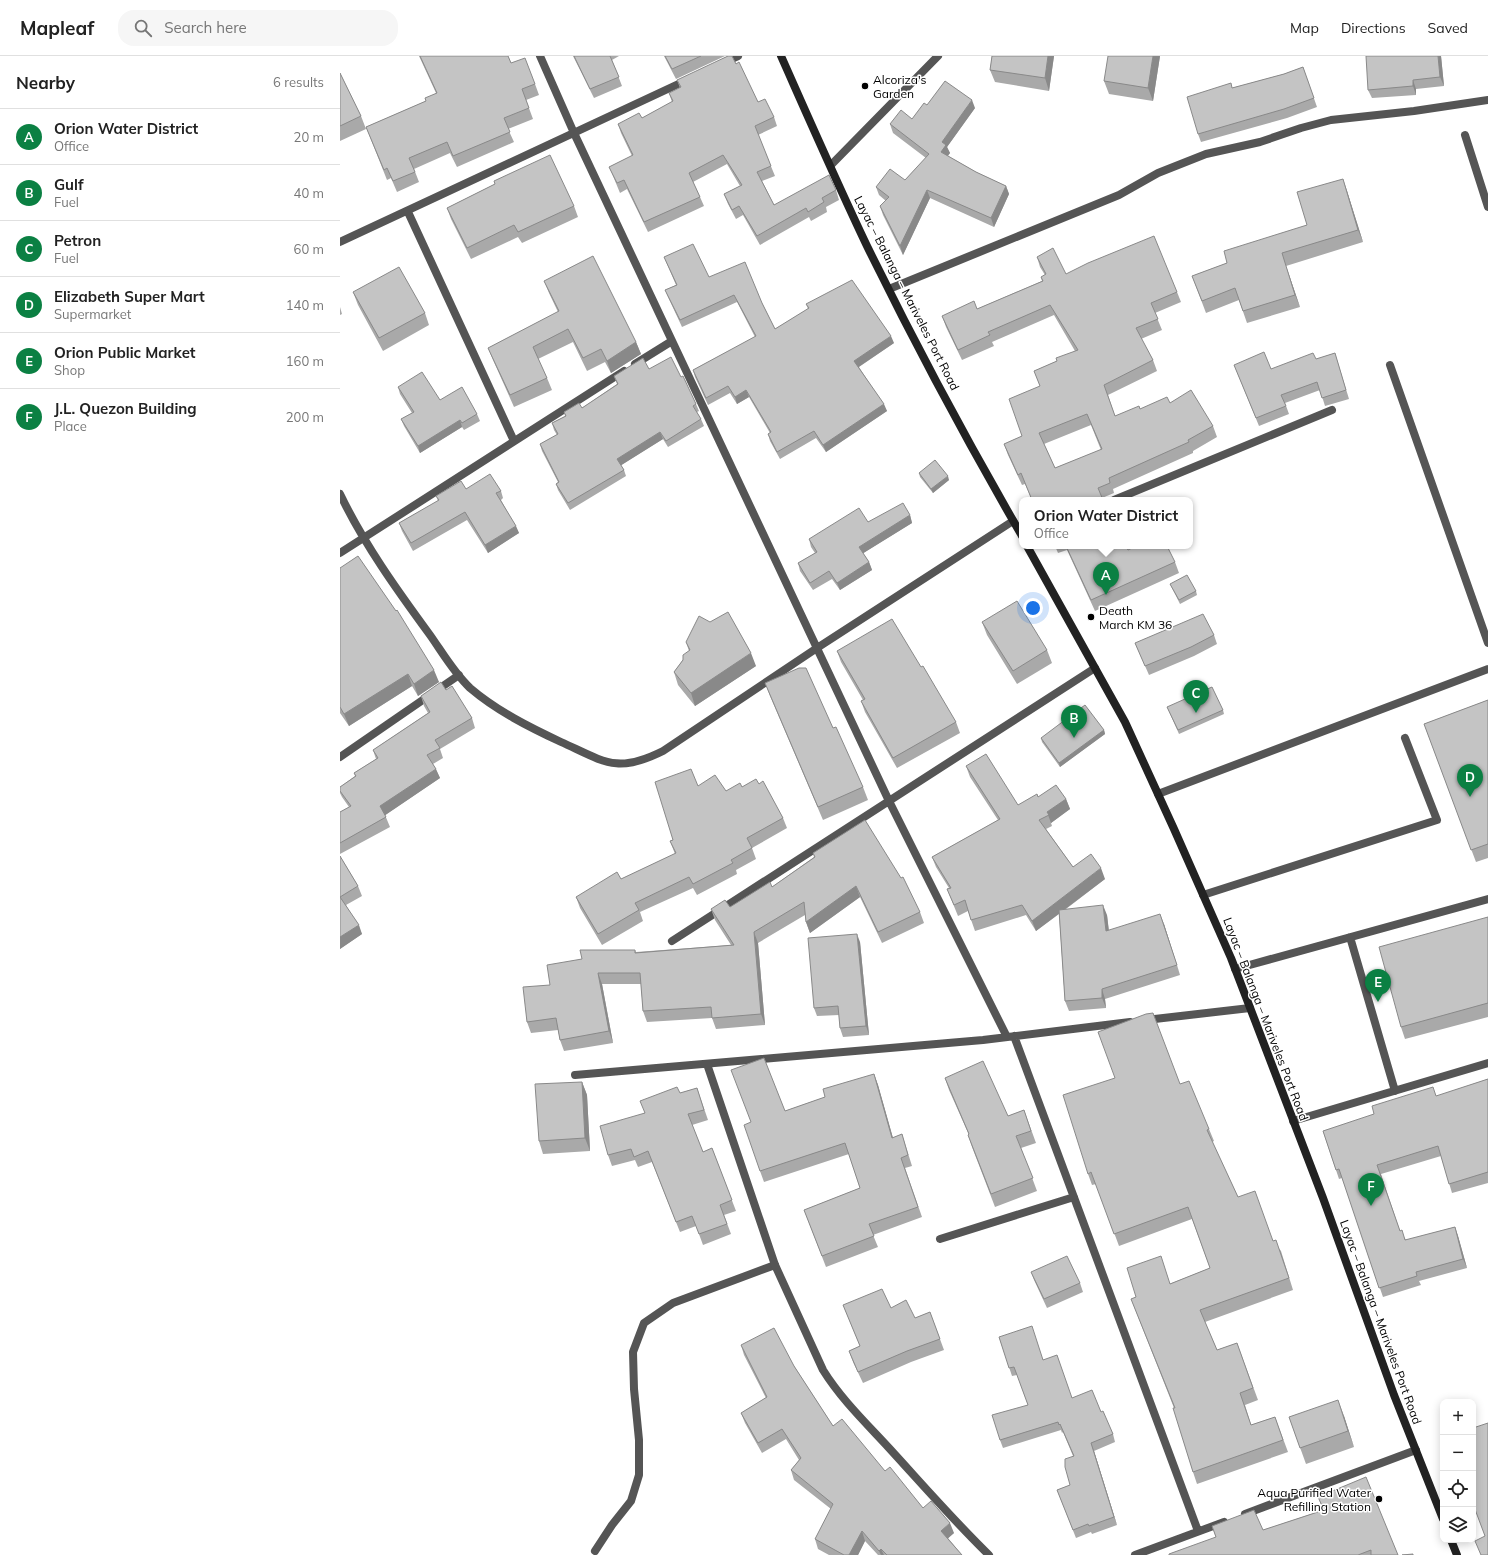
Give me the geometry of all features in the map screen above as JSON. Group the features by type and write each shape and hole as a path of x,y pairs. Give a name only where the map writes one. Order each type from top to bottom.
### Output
{"main road":[{"name":"Layac – Balanga – Mariveles Port Road","path":"780,56 889,289 952,409 1019,531"},
{"name":"Layac – Balanga – Mariveles Port Road","path":"1029,549 1124,722 1204,895 1250,1008 1440,1511"},
{"path":"1452,1543 1457,1555"}],"street":[{"path":"540,56 574,134 889,801 1010,1037 1074,1197 1198,1531"},
{"path":"717,66 738,56"},
{"path":"831,165 938,56"},
{"path":"340,242 408,212 696,76"},
{"path":"889,289 1119,195 1158,173 1206,154 1260,142 1301,128 1331,120 1414,111 1488,100"},
{"path":"1465,135 1488,207"},
{"path":"408,212 514,441"},
{"path":"340,553 672,340"},
{"path":"1390,365 1488,643"},
{"path":"1121,497 1332,410"},
{"path":"340,494 352,519 363,537 418,618 469,687 495,707 524,725 596,758 608,762 625,764 645,760 663,751 817,648 1013,521"},
{"path":"672,941 1095,668"},
{"path":"1158,794 1488,669"},
{"path":"340,757 459,675"},
{"path":"1204,895 1437,820 1405,738"},
{"path":"1235,969 1488,899"},
{"path":"1350,937 1395,1091"},
{"path":"575,1075 1010,1037 1250,1008"},
{"path":"1293,1121 1488,1063"},
{"path":"707,1064 775,1265 813,1351 832,1385 853,1410 989,1555"},
{"path":"940,1239 1074,1197"},
{"path":"595,1551 612,1525 631,1501 639,1475 639,1440 634,1389 633,1352 644,1323 673,1303 775,1265"},
{"path":"1135,1555 1416,1450"}],"building":[{"path":"420,56 508,56 511,63 525,58 535,84 522,89 529,108 504,118 510,132 453,156 447,142 409,158 415,172 393,181 387,168 384,170 366,127 426,101 425,98 437,93"},
{"path":"574,56 610,56 619,77 590,89"},
{"path":"665,56 701,56 672,69"},
{"path":"728,56 732,56 736,64 739,62 758,102 765,99 774,117 755,126 771,166 757,172 774,205 829,175 836,190 822,198 824,202 808,212 806,208 757,236 739,206 732,210 724,194 742,185 723,155 689,173 700,197 644,222 624,180 617,183 609,167 633,155 618,124 639,113 642,118 673,101 669,93 681,87 677,80"},
{"path":"992,56 1048,56 1045,78 990,70"},
{"path":"1108,56 1153,56 1148,88 1104,81"},
{"path":"1366,56 1438,56 1440,77 1413,80 1413,86 1368,90"},
{"path":"1303,67 1314,98 1284,109 1198,134 1187,97 1231,83 1232,88 1284,74"},
{"path":"340,73 361,116 340,126"},
{"path":"945,81 972,100 942,142 946,145 941,152 976,172 1006,186 991,218 927,190 900,246 880,206 889,197 876,187 890,169 905,180 929,154 890,124 901,110 912,119 924,103 927,105"},
{"path":"550,155 574,206 518,232 514,225 467,248 447,208 495,184 494,181"},
{"path":"1343,179 1358,230 1282,253 1295,295 1243,311 1235,288 1202,301 1192,276 1227,263 1224,251 1307,225 1297,192"},
{"path":"1154,236 1177,292 1151,303 1158,319 1136,328 1153,360 1104,385 1115,416 1139,406 1140,409 1167,397 1170,403 1191,390 1213,426 1188,440 1189,442 1109,478 1110,483 1098,488 1102,497 1031,497 1021,473 1018,475 1004,444 1022,436 1009,399 1040,386 1034,371 1057,361 1056,358 1078,350 1050,305 988,332 990,335 958,350 942,316 974,301 977,309 1043,281 1041,277 1046,274 1037,257 1053,248 1066,274 1088,263","holes":["1087,414 1102,449 1055,468 1039,433"]},
{"path":"693,244 709,277 745,262 762,303 775,329 809,308 806,304 852,280 891,336 854,361 884,404 823,445 814,431 777,452 768,434 771,432 746,390 735,397 728,386 706,398 693,370 756,336 734,295 680,320 665,290 677,285 664,257"},
{"path":"593,256 636,342 607,361 601,349 583,358 568,329 533,347 547,378 510,395 488,348 559,311 544,281"},
{"path":"399,267 425,313 379,338 353,292"},
{"path":"1264,352 1271,369 1313,353 1316,359 1335,353 1346,390 1322,398 1317,382 1281,395 1286,406 1256,418 1234,365"},
{"path":"671,357 681,377 683,376 696,404 693,406 701,419 666,441 660,432 617,459 624,470 568,503 556,484 559,482 540,444 558,434 552,423 566,416 564,412 579,403 582,408 618,384 614,376 643,358 649,369"},
{"path":"422,372 440,400 462,387 477,414 462,423 460,420 418,446 401,419 414,412 398,387"},
{"path":"935,460 948,476 931,489 919,473"},
{"path":"490,474 501,491 496,493 516,526 485,545 465,512 411,543 399,523 439,500 436,496 461,481 466,489"},
{"path":"903,503 910,515 859,547 869,562 837,583 829,571 810,583 798,563 817,552 809,539 859,508 868,522"},
{"path":"1067,549 1168,549 1175,562 1091,600"},
{"path":"358,556 396,611 397,610 434,670 414,684 408,674 344,714 340,707 340,568"},
{"path":"1187,575 1196,591 1179,600 1170,584"},
{"path":"1017,601 1047,650 1013,671 982,622"},
{"path":"728,612 751,653 691,693 674,672 683,660 683,655 690,650 686,642 699,616 710,622"},
{"path":"1203,614 1214,635 1191,647 1145,666 1135,643"},
{"path":"892,619 921,667 923,666 956,722 893,758 861,701 865,699 837,651"},
{"path":"799,668 806,668 833,728 836,727 863,787 818,807 765,683"},
{"path":"441,682 446,690 452,686 472,718 435,740 440,748 427,755 436,769 380,806 386,817 340,843 340,812 351,806 340,791 340,787 356,776 354,773 378,758 373,750 430,712 421,696"},
{"path":"1212,687 1223,710 1178,730 1167,707"},
{"path":"1488,700 1488,844 1471,850 1424,724"},
{"path":"1085,705 1104,730 1059,763 1041,738"},
{"path":"986,754 1018,805 1037,794 1038,797 1056,785 1066,799 1047,812 1049,815 1039,820 1073,867 1091,854 1101,868 1032,921 1022,905 971,920 965,900 954,905 947,889 951,888 932,857 1000,819 966,766"},
{"path":"691,769 698,786 715,775 726,791 740,783 742,787 756,779 759,784 763,781 783,818 747,838 752,848 731,860 733,863 693,884 689,877 635,903 639,910 598,934 576,897 617,872 621,879 676,853 670,841 673,840 655,782"},
{"path":"865,820 901,878 903,877 920,912 878,932 856,886 806,922 804,902 754,932 761,1014 712,1018 711,1007 643,1011 640,973 598,973 609,1031 560,1040 556,1018 527,1022 523,987 550,985 547,965 582,959 580,950 635,950 635,953 734,945 711,909 725,900 730,907 770,882 772,887 815,857 813,853"},
{"path":"340,856 358,886 340,897"},
{"path":"340,897 359,925 340,937"},
{"path":"1103,905 1106,931 1160,914 1177,965 1102,989 1102,998 1065,1001 1059,910"},
{"path":"1488,917 1488,1003 1401,1027 1379,947"},
{"path":"857,934 866,1026 840,1028 838,1006 814,1008 808,938"},
{"path":"1153,1013 1180,1084 1189,1081 1209,1129 1207,1130 1238,1197 1255,1191 1273,1241 1276,1240 1289,1278 1200,1310 1217,1350 1237,1343 1253,1388 1240,1393 1251,1425 1275,1417 1283,1440 1193,1472 1173,1408 1175,1408 1131,1299 1136,1297 1127,1268 1161,1256 1170,1284 1210,1268 1188,1207 1114,1234 1091,1172 1088,1174 1063,1095 1115,1078 1098,1032 1146,1014"},
{"path":"764,1058 785,1111 825,1097 823,1089 874,1074 892,1138 902,1134 908,1155 901,1158 918,1207 869,1224 874,1236 822,1256 804,1210 860,1188 845,1143 760,1171 744,1125 751,1122 731,1070"},
{"path":"983,1061 1008,1116 1024,1110 1031,1131 1016,1136 1033,1178 991,1194 968,1135 969,1134 945,1078"},
{"path":"1488,1079 1488,1172 1449,1184 1438,1146 1377,1165 1400,1231 1402,1230 1405,1240 1455,1227 1463,1259 1416,1272 1417,1276 1379,1288 1339,1169 1336,1170 1323,1131 1374,1114 1372,1106 1433,1087 1436,1096"},
{"path":"582,1082 585,1138 539,1141 535,1084"},
{"path":"677,1087 680,1093 697,1088 704,1110 688,1114 703,1152 712,1148 732,1200 720,1205 727,1224 699,1234 692,1216 676,1222 648,1151 634,1157 631,1149 608,1155 600,1126 645,1113 640,1101"},
{"path":"1067,1256 1080,1283 1044,1299 1031,1272"},
{"path":"882,1289 891,1308 906,1300 915,1318 930,1312 940,1339 858,1372 849,1351 860,1346 843,1305"},
{"path":"1032,1326 1043,1360 1057,1355 1072,1398 1092,1390 1101,1412 1103,1411 1113,1434 1091,1443 1114,1517 1073,1530 1057,1490 1070,1485 1065,1467 1065,1459 1074,1456 1060,1424 1059,1425 1058,1422 1000,1440 992,1415 1028,1405 1014,1367 1009,1368 999,1337"},
{"path":"774,1328 794,1366 833,1426 842,1419 885,1471 890,1467 923,1508 931,1501 950,1523 941,1531 962,1555 887,1555 881,1549 879,1551 862,1531 849,1555 844,1555 815,1539 833,1504 791,1470 801,1458 782,1429 758,1443 741,1413 767,1397 741,1345"},
{"path":"1338,1400 1348,1431 1300,1448 1289,1417"},
{"path":"1488,1423 1488,1555 1481,1555 1476,1543 1476,1540 1485,1536 1476,1512 1476,1427"},
{"path":"1366,1477 1398,1555 1371,1555 1371,1550 1358,1555 1169,1555 1216,1537 1212,1526 1254,1510 1263,1530 1324,1510 1318,1497"}],"place":[{"name":"Alcoriza's Garden","path":"865,86"},
{"name":"Orion Water District","path":"1106,595"},
{"name":"Death March KM 36","path":"1091,617"},
{"name":"Petron","path":"1196,713"},
{"name":"Gulf","path":"1074,738"},
{"name":"Elizabeth Super Mart","path":"1470,797"},
{"name":"Orion Public Market","path":"1378,1002"},
{"name":"J.L. Quezon Building","path":"1371,1206"},
{"name":"Aqua Purified Water Refilling Station","path":"1379,1499"}]}
